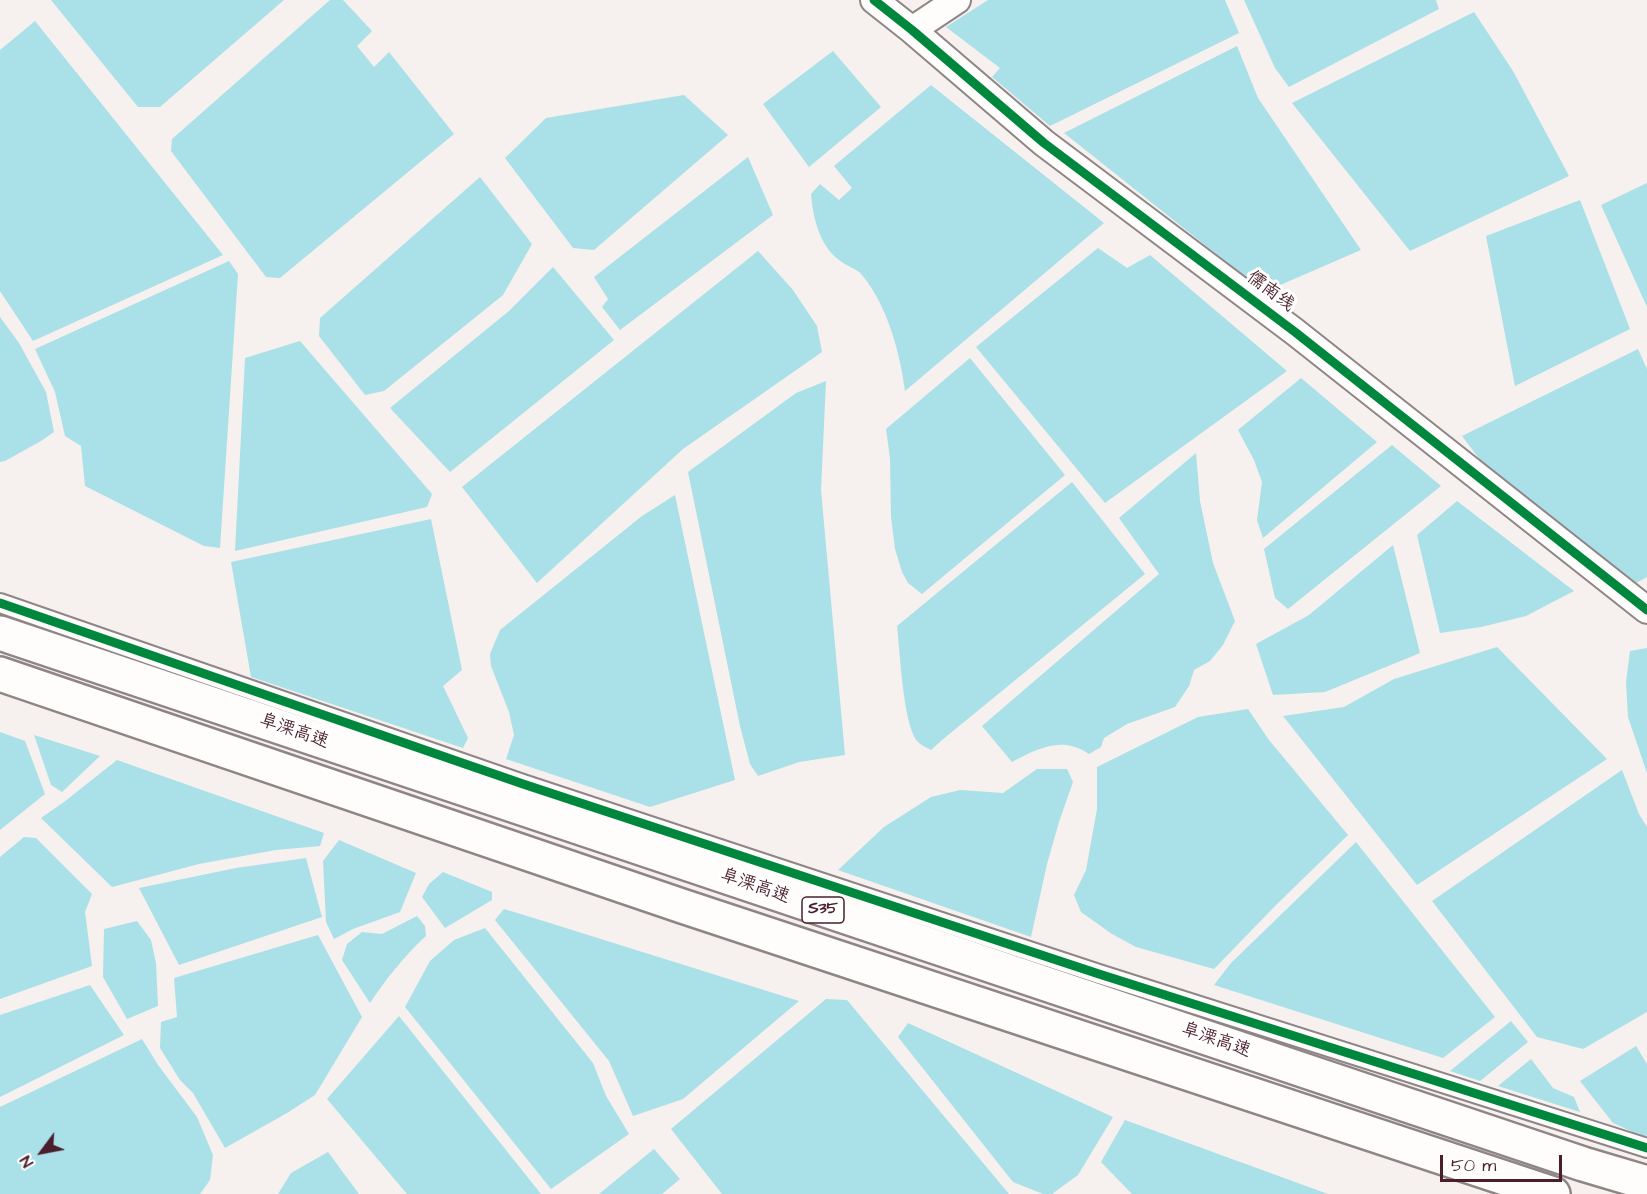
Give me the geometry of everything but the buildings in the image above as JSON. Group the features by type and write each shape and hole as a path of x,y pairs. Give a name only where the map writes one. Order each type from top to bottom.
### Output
{"highway":[{"name":"阜溧高速","path":"0,633 1572,1160 1647,1183"},
{"name":"S35","path":"0,674 682,906 1552,1194"}],"street":[{"name":"儒南线","path":"874,0 1044,143 1295,332 1647,610"},
{"path":"912,30 957,0"},
{"path":"0,603 546,792 1088,970 1647,1148"}],"water":[{"path":"51,0 284,0 160,107 138,107"},
{"path":"330,0 343,0 372,31 357,46 374,67 389,52 454,134 280,278 266,277 171,151 172,139"},
{"path":"988,0 1225,0 1239,33 1050,126 992,77 1000,68 946,27"},
{"path":"1244,0 1436,0 1439,9 1289,87 1275,68"},
{"path":"1474,12 1513,71 1569,176 1410,251 1292,103"},
{"path":"35,21 223,255 33,341 0,291 0,50"},
{"path":"1237,46 1258,98 1361,250 1264,292 1064,133"},
{"path":"833,51 881,107 809,167 763,104"},
{"path":"931,85 1104,223 905,391 896,345 879,300 862,275 839,260 826,247 815,221 811,194 820,184 839,200 852,188 834,166"},
{"path":"684,95 728,135 594,250 573,248 505,158 546,118"},
{"path":"748,157 773,215 620,330 602,307 608,299 594,277"},
{"path":"480,177 532,244 503,295 384,391 365,395 319,336 320,318"},
{"path":"1647,183 1647,307 1601,205"},
{"path":"1580,200 1630,329 1515,386 1486,236"},
{"path":"1098,248 1127,268 1150,255 1287,371 1105,503 976,347"},
{"path":"758,251 793,290 817,326 822,352 683,449 537,583 462,487"},
{"path":"229,261 238,274 220,548 204,546 85,486 81,446 65,436 55,392 35,349"},
{"path":"553,267 614,340 450,472 390,408 509,311"},
{"path":"0,317 19,343 46,392 54,432 0,462"},
{"path":"300,341 432,494 427,507 235,551 245,358"},
{"path":"1638,349 1647,369 1647,577 1636,583 1484,465 1462,436"},
{"path":"970,358 1065,475 922,594 908,583 895,549 891,517 890,458 886,429"},
{"path":"1301,378 1377,442 1263,538 1257,520 1262,482 1254,460 1238,430"},
{"path":"826,381 821,490 845,755 799,762 758,776 750,764 740,726 688,472 796,393"},
{"path":"1392,445 1441,486 1288,609 1275,598 1264,549"},
{"path":"1196,453 1200,501 1213,563 1235,621 1223,645 1210,661 1194,670 1189,686 1175,707 1127,724 1104,738 1101,747 1089,754 1069,745 1059,745 1040,749 1012,762 982,726 1159,574 1119,518"},
{"path":"1072,482 1145,574 931,750 923,746 914,735 909,722 897,626"},
{"path":"675,495 735,780 650,807 506,759 514,735 509,712 491,666 490,654 500,630 642,516"},
{"path":"1457,501 1574,591 1526,616 1481,627 1440,633 1417,535"},
{"path":"431,519 462,670 443,686 468,738 463,748 251,677 231,562"},
{"path":"1393,545 1420,653 1325,692 1273,695 1256,644 1309,615"},
{"path":"1497,647 1607,759 1417,885 1283,716 1344,707 1394,679"},
{"path":"1647,648 1647,773 1628,717 1626,682 1630,651"},
{"path":"1248,709 1269,740 1348,835 1214,969 1136,947 1112,934 1081,912 1074,895 1086,870 1097,809 1097,767 1198,717"},
{"path":"0,732 25,741 45,794 0,830"},
{"path":"34,735 100,756 62,792 51,785"},
{"path":"117,760 324,833 320,846 276,850 199,864 112,887 41,818"},
{"path":"1037,769 1067,769 1073,782 1047,864 1031,937 838,870 884,827 931,797 960,790 1003,793"},
{"path":"1622,770 1639,814 1647,827 1647,1012 1583,1049 1537,1037 1432,901"},
{"path":"24,837 36,838 92,894 85,912 92,966 0,999 0,857"},
{"path":"339,840 416,873 400,912 353,929 334,939 326,922 323,861"},
{"path":"1356,842 1495,1017 1443,1058 1214,985 1231,963"},
{"path":"306,858 322,917 179,965 139,888 236,868"},
{"path":"443,872 492,892 492,900 445,928 422,897 429,884"},
{"path":"504,909 799,1001 683,1099 633,1116 609,1061 495,920"},
{"path":"417,916 425,926 426,936 410,951 370,1003 342,960 347,944 362,932 382,934"},
{"path":"137,921 151,940 156,963 158,1006 127,1019 103,977 104,929"},
{"path":"485,928 593,1063 606,1096 629,1134 551,1189 405,1007 430,961 454,940"},
{"path":"318,935 362,1017 315,1095 225,1148 193,1093 180,1080 160,1048 161,1022 177,1017 174,978"},
{"path":"90,985 124,1035 0,1097 0,1015"},
{"path":"826,999 847,1000 1009,1194 722,1194 671,1129"},
{"path":"399,1016 541,1194 407,1194 327,1099"},
{"path":"1511,1021 1528,1042 1480,1081 1450,1071"},
{"path":"908,1023 1113,1117 1078,1175 1052,1194 1043,1194 1013,1182 898,1037"},
{"path":"142,1039 158,1065 197,1117 213,1155 210,1180 200,1194 0,1194 0,1107"},
{"path":"1636,1046 1647,1064 1647,1135 1644,1137 1613,1123 1580,1081"},
{"path":"1531,1059 1553,1088 1574,1097 1580,1112 1498,1086"},
{"path":"1125,1120 1328,1194 1132,1194 1101,1162"},
{"path":"654,1149 680,1179 662,1194 599,1194"},
{"path":"328,1152 359,1194 278,1194 291,1173"}],"cycle path":[{"path":"874,0 1044,143 1295,332 1647,610"},
{"path":"0,603 523,784 1099,974 1647,1148"}]}
